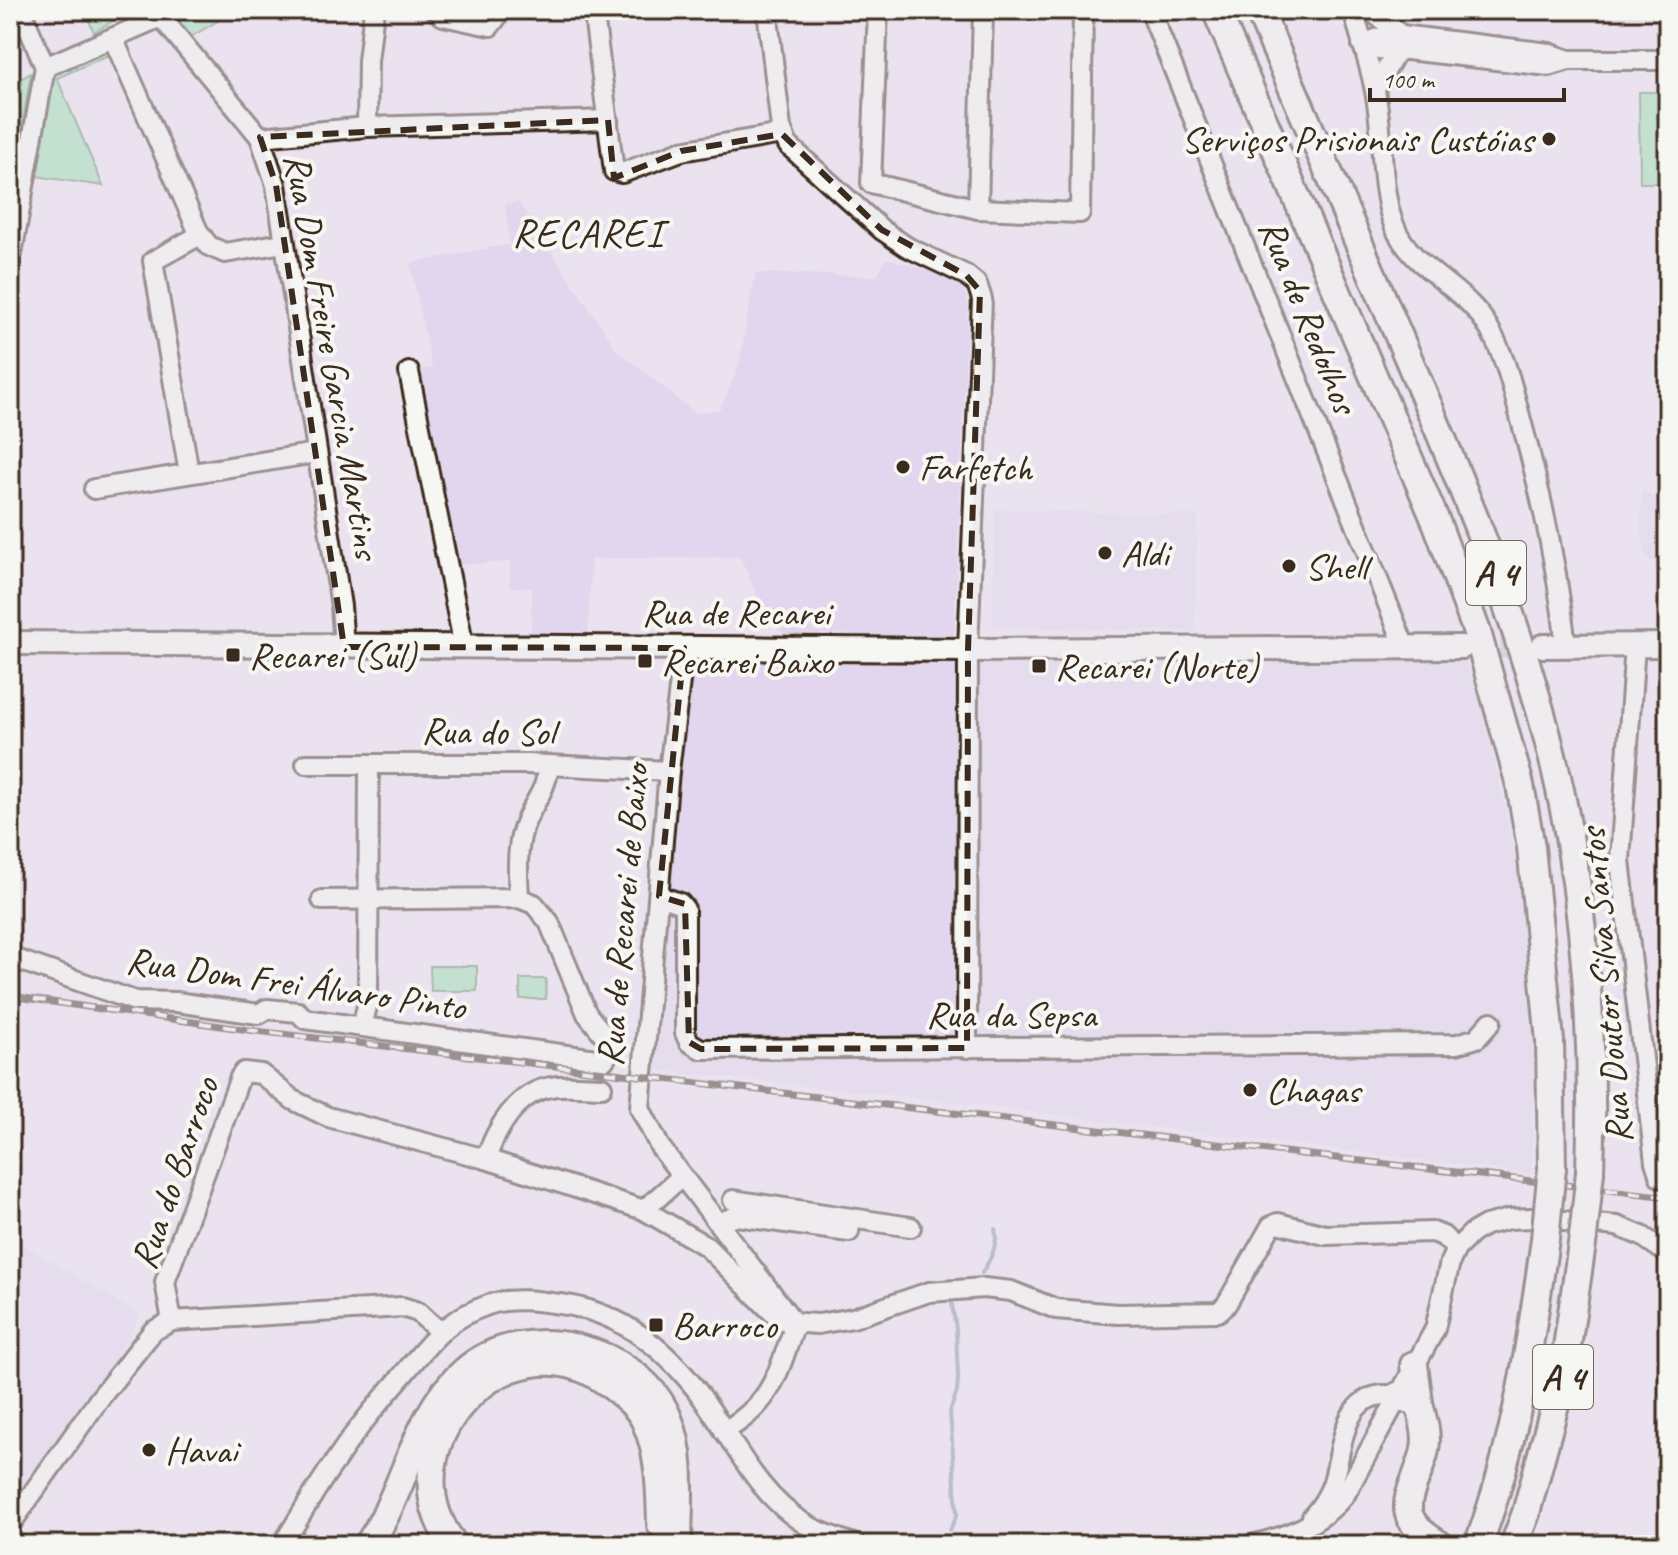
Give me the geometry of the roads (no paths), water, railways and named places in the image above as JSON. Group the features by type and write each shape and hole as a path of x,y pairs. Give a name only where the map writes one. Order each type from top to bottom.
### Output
{"highway":[{"name":"A 4","path":"1216,10 1437,524 1477,632 1520,785 1531,847 1550,1041 1552,1168 1545,1239 1520,1396 1490,1513 1478,1545"},
{"name":"A 4","path":"1259,10 1473,509 1518,636 1569,835 1590,1005 1593,1087 1590,1172 1563,1375 1526,1513 1514,1545"},
{"path":"368,1545 384,1522 431,1411 451,1385 466,1369 490,1356 514,1347 551,1344 570,1346 615,1362 639,1380 659,1402 668,1417 675,1449 678,1545"},
{"path":"454,1545 435,1504 432,1480 439,1439 461,1404 488,1378 514,1368 544,1363 583,1369 599,1377 637,1408 645,1420 658,1461 661,1545"},
{"path":"1414,1365 1397,1399 1427,1437 1409,1493 1408,1507 1412,1522 1425,1536 1440,1545"}],"main road":[{"name":"Rua de Recarei","path":"10,643 968,650 1462,647"},
{"path":"1543,646 1668,645"}],"street":[{"path":"10,265 16,198 23,183 45,67 21,10"},
{"path":"367,127 368,61 374,10"},
{"path":"435,10 443,16 490,26 502,10"},
{"path":"767,10 782,134 792,149 898,242 966,275 977,284 982,299 968,650 967,1048"},
{"path":"878,10 871,183 978,209 1080,213 1083,10"},
{"path":"978,209 983,10"},
{"name":"Rua de Redolhos","path":"1150,10 1405,647"},
{"path":"1353,10 1375,89 1389,205 1396,229 1418,261 1470,302 1502,354 1539,487 1566,646"},
{"path":"1370,10 1400,42"},
{"path":"597,12 614,171 622,173 681,151 782,134"},
{"path":"45,67 169,14"},
{"name":"Rua Dom Freire Garcia Martins","path":"169,14 260,137 276,185 341,606 344,647"},
{"path":"113,38 200,235 209,246 225,253 283,243"},
{"path":"1362,44 1379,38 1497,54 1549,66 1569,60 1668,60"},
{"path":"1375,89 1400,42"},
{"path":"260,137 367,127 608,120"},
{"path":"189,473 153,261 200,235"},
{"path":"409,372 461,632 461,646"},
{"path":"94,489 316,453"},
{"name":"Rua Doutor Silva Santos","path":"1635,645 1620,860 1655,1162 1664,1178"},
{"name":"Rua de Recarei de Baixo","path":"684,648 669,771 639,1097 643,1118 682,1176 795,1324"},
{"name":"Rua do Sol","path":"306,764 549,765 669,771"},
{"path":"362,1027 368,1002 369,764"},
{"path":"322,900 519,898 519,853 523,827 543,793 549,765"},
{"name":"Rua da Sepsa","path":"659,896 680,903 685,909 685,1033 689,1042 701,1049 1457,1044 1477,1038 1491,1022"},
{"name":"Rua Dom Frei Álvaro Pinto","path":"10,957 135,1001 176,1002 259,1014 267,1009 298,1012 305,1019 604,1060 611,1050 608,1040 587,1014 549,922 534,904 519,898"},
{"name":"Rua do Barroco","path":"10,1525 100,1398 153,1331 172,1321 165,1282 244,1072 261,1074 293,1100 328,1117 486,1159"},
{"name":"Rua de Recarei de Baixo","path":"486,1159 508,1115 536,1090 553,1086 602,1087"},
{"path":"486,1159 644,1210 706,1246 778,1318 795,1324 853,1318 944,1289 1011,1291 1056,1309 1118,1314 1218,1312 1226,1305 1271,1226 1278,1223 1325,1235 1433,1232 1443,1236 1456,1249"},
{"path":"644,1210 682,1176"},
{"path":"733,1200 849,1232 851,1218 911,1227"},
{"path":"718,1223 737,1216 780,1215"},
{"path":"1251,1545 1281,1537 1321,1519 1336,1507 1387,1421 1397,1399 1397,1384 1414,1365 1435,1329 1450,1262 1456,1249 1472,1233 1486,1225 1509,1219 1531,1218 1617,1226 1642,1236 1668,1254"},
{"path":"282,1545 362,1423 439,1331 458,1318 490,1304 508,1301 588,1309 631,1328 657,1346 696,1389 757,1480 782,1506 806,1524 856,1545"},
{"path":"172,1321 402,1307 418,1312 439,1331"},
{"path":"724,1431 753,1412 764,1399 782,1363 795,1324"},
{"path":"1298,1529 1326,1498 1347,1422 1353,1411 1363,1402 1397,1399"}],"waterway":[{"path":"982,1273 995,1246 995,1229"},
{"path":"950,1530 957,1515 950,1411 958,1378 951,1298"}],"tunnel":[{"path":"1467,647 1536,646"}],"railway":[{"path":"10,996 256,1031 1668,1197"}],"place":[{"name":"Serviços Prisionais Custóias","path":"1549,139"},
{"name":"Farfetch","path":"903,467"},
{"name":"Aldi","path":"1105,553"},
{"name":"Shell","path":"1289,566"},
{"name":"Recarei (Sul)","path":"233,655"},
{"name":"Recarei Baixo","path":"645,661"},
{"name":"Recarei (Norte)","path":"1039,666"},
{"name":"Chagas","path":"1250,1090"},
{"name":"Barroco","path":"656,1325"},
{"name":"Havai","path":"149,1450"}],"district":[{"name":"RECAREI","path":"588,232"}]}
